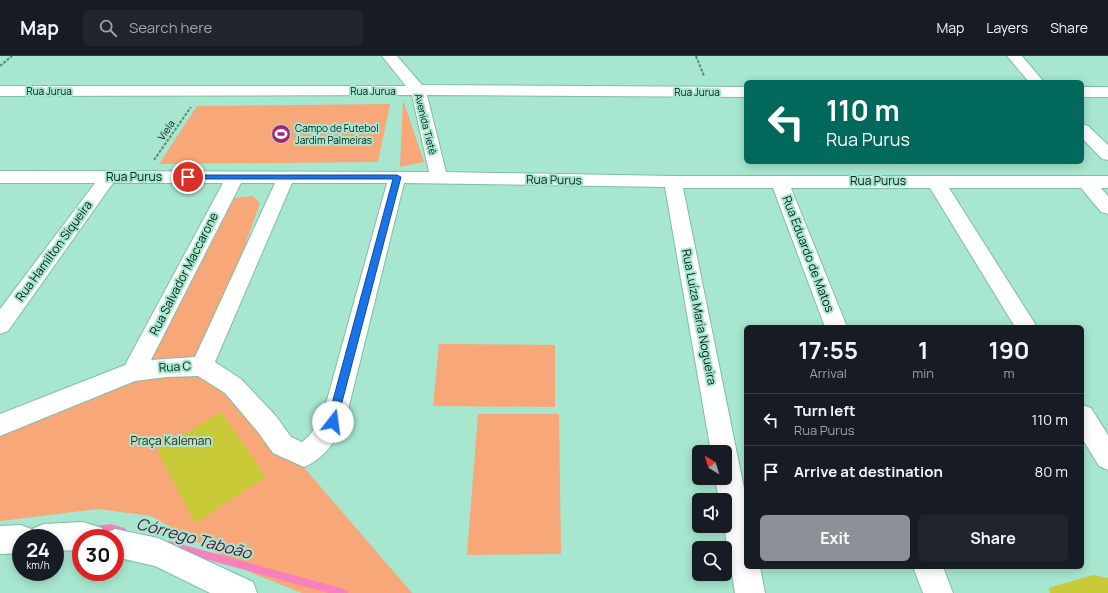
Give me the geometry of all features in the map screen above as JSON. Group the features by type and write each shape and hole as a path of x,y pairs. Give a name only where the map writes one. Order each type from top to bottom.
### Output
{"street":[{"name":"Avenida Tietê","path":"389,56 418,90 422,100 439,178"},
{"path":"1014,56 1035,80"},
{"name":"Rua Jurua","path":"0,91 418,90 744,92"},
{"path":"1084,92 1108,92"},
{"path":"1084,131 1108,155"},
{"name":"Rua Purus","path":"0,177 397,177 673,182 1108,182"},
{"name":"Rua Hamilton Siqueira","path":"0,325 108,177"},
{"name":"Rua Salvador Maccarone","path":"133,372 235,177"},
{"path":"202,366 286,177"},
{"name":"Rua C","path":"0,425 133,372 166,366 202,366 233,386 267,424 282,444 304,455 318,444 333,422 397,177"},
{"path":"1085,181 1108,208"},
{"name":"Rua Luíza Maria Nogueira","path":"673,182 723,445"},
{"name":"Rua Eduardo de Matos","path":"780,182 835,325"},
{"path":"936,182 1025,325"},
{"path":"1084,419 1108,458"},
{"path":"730,485 744,561"},
{"path":"0,540 12,539"},
{"path":"124,545 158,552 242,593"},
{"path":"746,569 750,593"},
{"path":"929,569 938,593"}],"path":[{"path":"0,66 12,56"},
{"name":"Viela","path":"142,177 201,91"}],"green space":[{"path":"403,100 424,162 400,167"},
{"name":"Campo de Futebol Jardim Palmeiras","path":"390,104 378,162 159,164 197,106"},
{"name":"Praça Kaleman","path":"253,196 260,203 202,366 244,398 412,593 302,593 252,573 151,516 98,509 0,521 0,436 133,372 235,198"},
{"path":"439,344 555,345 555,407 433,406"},
{"path":"478,414 559,414 561,554 467,555"}],"building":[{"path":"221,412 266,477 195,523 157,450"},
{"path":"1093,575 1108,578 1108,593 1050,593 1049,588"}],"waterway":[{"name":"Córrego Taboão","path":"102,529 114,529"},
{"name":"Córrego Taboão","path":"169,545 344,593"}],"place":[{"name":"Campo de Futebol Jardim Palmeiras","path":"281,134"}],"route":[{"path":"188,177 397,177 333,422"}]}
